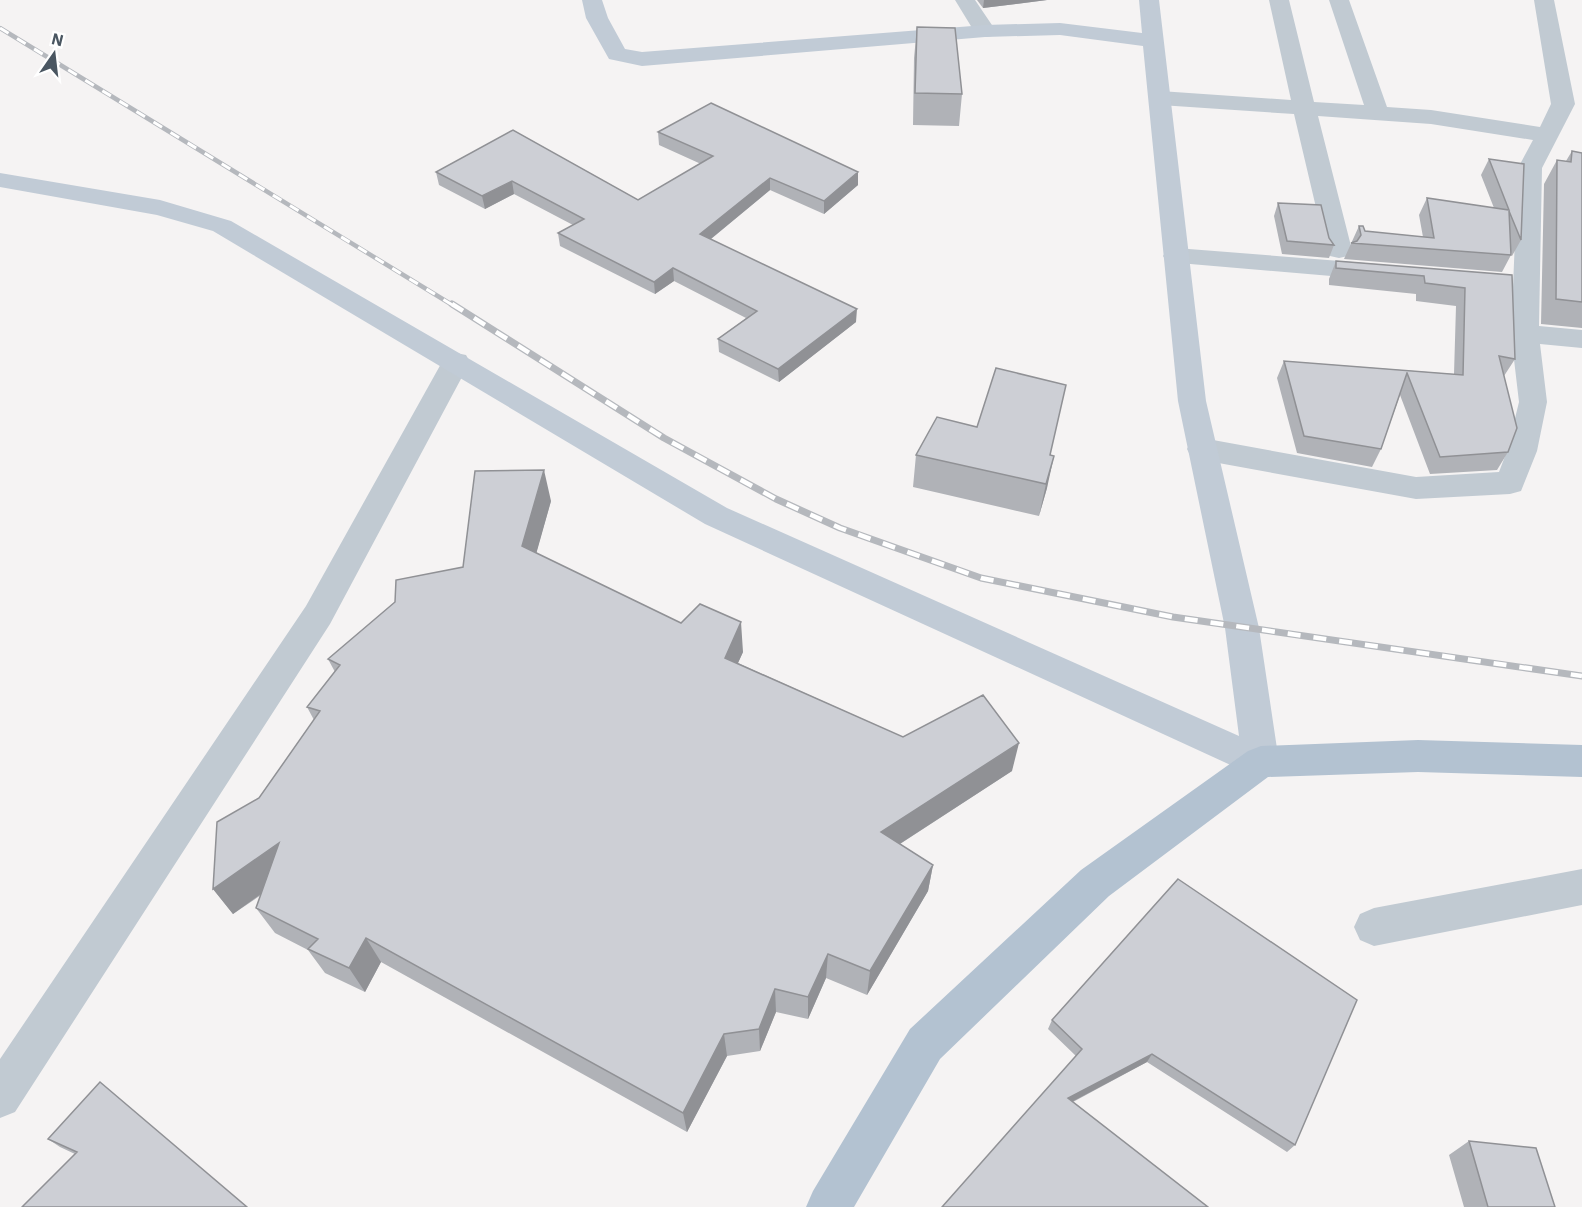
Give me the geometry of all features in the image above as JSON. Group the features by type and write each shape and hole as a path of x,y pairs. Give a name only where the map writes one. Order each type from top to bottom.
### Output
{"main road":[{"path":"829,1207 925,1044 1095,883 1261,762 1418,756 1582,761"}],"street":[{"path":"592,0 597,18 617,54 642,59 985,31 1060,29 1153,41"},
{"path":"965,0 985,31"},
{"path":"1149,0 1192,401 1242,628 1261,762"},
{"path":"1280,0 1339,250"},
{"path":"1339,0 1378,114"},
{"path":"1202,449 1416,488 1510,483 1522,451 1533,402 1525,334 1514,283 1530,168 1563,104 1544,0"},
{"path":"1160,98 1431,117 1547,135"},
{"path":"0,180 160,208 222,226 716,516 1261,762"},
{"path":"1176,256 1397,274"},
{"path":"1525,334 1582,339"},
{"path":"0,1097 318,615 456,362"},
{"path":"1374,927 1582,887"}],"building":[{"path":"917,27 955,28 962,94 915,93"},
{"path":"711,103 858,172 824,201 770,178 700,234 857,309 778,369 718,339 757,311 673,268 654,282 558,233 584,219 512,181 482,196 436,172 513,130 638,200 713,156 658,132"},
{"path":"1572,151 1582,153 1582,302 1556,299 1557,160 1571,162"},
{"path":"1489,159 1524,164 1521,240 1509,211 1511,255 1351,243 1357,241 1361,235 1359,226 1363,226 1365,231 1434,238 1427,198 1509,210"},
{"path":"1278,203 1321,205 1329,238 1334,245 1287,241"},
{"path":"1336,261 1512,275 1515,359 1499,356 1517,428 1508,452 1440,457 1407,373 1381,449 1304,436 1284,361 1463,375 1465,288 1425,283 1424,276 1336,268"},
{"path":"996,368 1066,385 1050,455 1054,456 1046,484 916,455 937,417 977,427"},
{"path":"544,470 522,546 681,623 700,604 741,622 725,658 903,737 983,695 1019,743 881,832 933,865 870,971 828,954 808,997 775,989 759,1029 724,1034 683,1113 366,938 349,968 308,949 318,939 256,908 279,843 213,889 217,822 259,798 320,711 307,707 340,665 328,659 395,602 396,580 463,567 475,471"},
{"path":"1178,879 1357,1000 1295,1145 1152,1054 1068,1098 1208,1207 942,1207 1082,1049 1052,1020"},
{"path":"100,1082 247,1207 22,1207 77,1152 48,1139"},
{"path":"1469,1141 1536,1148 1555,1207 1488,1207"}],"railway":[{"path":"0,28 454,306"},
{"path":"452,304 664,438 776,499 840,528 981,578 1173,617 1582,676"}]}
